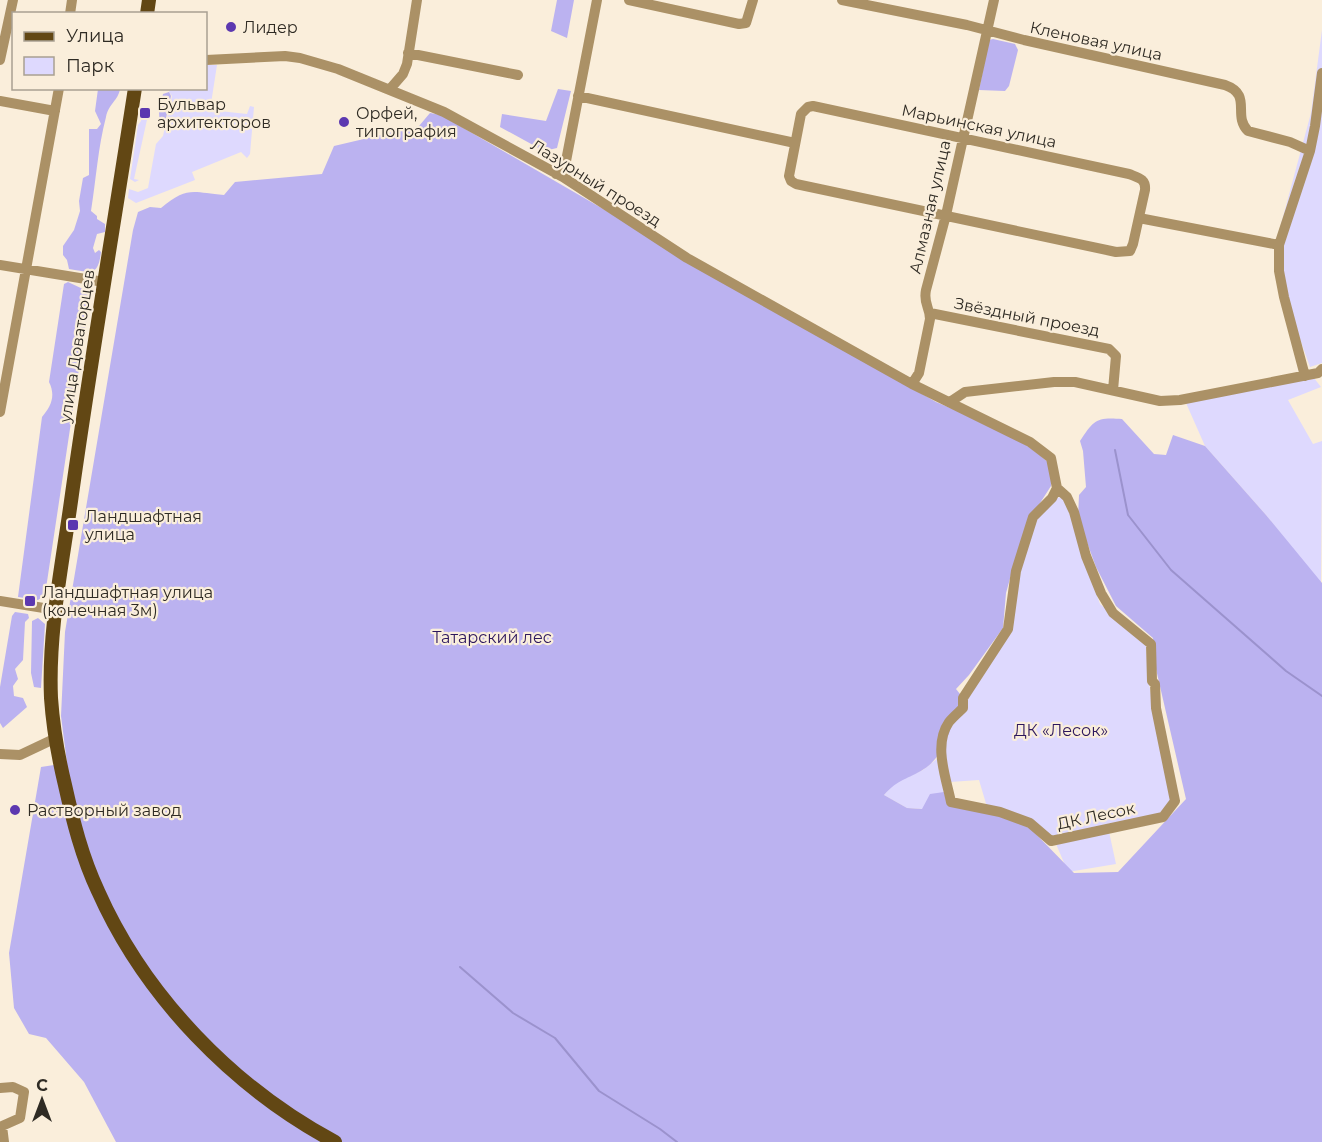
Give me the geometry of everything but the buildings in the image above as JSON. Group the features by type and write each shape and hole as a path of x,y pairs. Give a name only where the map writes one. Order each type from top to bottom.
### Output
{"main road":[{"name":"улица Доваторцев","path":"135,90 83,413 51,655 51,699 56,738 71,813 97,890 117,930 140,966 171,1006 224,1063 261,1096 303,1125 335,1142"}],"street":[{"path":"0,60 13,0"},
{"path":"390,89 403,74 417,0"},
{"path":"556,174 566,161 597,0"},
{"path":"629,0 740,24 746,23 753,0"},
{"name":"Кленовая улица","path":"842,0 967,25 986,32 1148,67 1235,89 1240,94 1242,122 1248,131 1290,142 1310,151"},
{"name":"Алмазная улица","path":"912,384 919,373 930,313 924,300 946,215 994,0"},
{"path":"408,53 518,75"},
{"name":"Лазурный проезд","path":"207,60 285,56 300,58 390,89 444,112 556,174 687,258 912,384 950,402"},
{"path":"1305,376 1284,297 1279,271 1279,245 1310,151 1316,126 1322,73"},
{"path":"0,412 59,90"},
{"path":"578,96 795,143"},
{"path":"0,101 55,111"},
{"name":"Марьинская улица","path":"813,106 962,139 1129,174 1142,179 1145,190 1130,251 1124,252 796,184 789,176 801,114 808,107 813,106"},
{"path":"1139,218 1279,245"},
{"path":"0,266 104,282"},
{"name":"Звёздный проезд","path":"930,313 1114,351 1116,356 1113,390"},
{"path":"950,402 966,392 1054,382 1075,382 1160,401 1180,400 1305,376 1320,371"},
{"name":"ДК Лесок","path":"950,402 1030,442 1052,458 1057,488 1052,498 1033,517 1016,572 1008,629 963,698 963,708 949,721 941,739 941,756 951,802 1000,813 1030,823 1051,841 1163,818 1175,801 1156,708 1155,684 1152,681 1151,644 1113,613 1101,593 1086,556 1074,512 1067,497 1057,488"},
{"path":"0,601 57,610"},
{"path":"0,754 20,755 56,738"},
{"path":"0,1088 13,1087 24,1092 20,1118 2,1126 4,1142"}],"green space":[{"path":"557,0 574,0 567,38 551,31"},
{"path":"1322,30 1322,363 1310,367 1277,275 1277,239 1311,113"},
{"path":"989,40 1015,44 1018,50 1009,86 1005,91 979,90"},
{"path":"207,65 217,65 210,110 247,114 250,106 254,107 250,154 247,158 241,152 192,172 195,180 136,203 128,198 129,189 138,192 148,188 156,144 163,136 172,96 170,90 207,90"},
{"path":"558,89 571,91 557,148 544,151 500,127 502,114 546,121"},
{"path":"98,90 120,90 107,112 103,128 91,211 105,224 105,232 97,234 93,248 95,253 99,250 101,252 98,266 95,270 88,272 69,269 63,255 63,246 74,230 80,211 79,201 83,178 89,175 89,129 97,129 101,124 95,111"},
{"path":"169,92 171,96 164,127 160,127 159,112 163,94"},
{"name":"Татарский лес","path":"430,113 441,115 936,402 1012,437 1040,455 1052,466 1051,486 1033,514 1011,575 1006,593 1003,628 956,689 960,694 960,703 942,748 924,769 899,782 884,795 907,808 922,809 930,794 944,792 947,803 992,812 1030,828 1074,873 1118,872 1186,799 1156,669 1153,638 1116,606 1096,567 1078,518 1079,495 1086,487 1080,441 1096,421 1122,419 1154,454 1166,455 1173,435 1205,446 1266,515 1322,583 1322,1142 116,1142 84,1082 46,1038 29,1034 14,1008 9,953 41,767 67,763 61,716 65,632 133,230 138,212 150,207 161,208 184,193 224,195 235,182 322,174 334,146 419,126"},
{"path":"142,114 148,115 134,179 139,180 135,182 130,179 138,125"},
{"path":"68,282 85,290 90,288 93,292 90,296 45,595 38,600 18,597 42,417 52,401 49,382 64,284"},
{"path":"1314,378 1321,387 1288,400 1313,444 1322,441 1321,584 1266,515 1205,446 1186,403"},
{"name":"ДК «Лесок»","path":"1063,497 1072,517 1100,604 1146,643 1148,678 1171,802 1157,816 1108,827 1116,864 1068,872 1053,837 987,807 979,780 950,782 943,740 1012,626 1018,571 1035,518 1054,498"},
{"path":"15,612 28,614 29,618 25,622 23,660 15,669 18,679 13,686 14,696 23,698 27,707 3,728 0,723 0,687 12,616"},
{"path":"38,618 45,624 41,688 34,687 31,673 32,621"},
{"path":"938,758 944,792 923,809 907,808 884,795 894,783 923,770"}],"waterway":[{"path":"1115,450 1128,515 1171,570 1286,671 1322,696"},
{"path":"460,967 513,1013 555,1038 599,1091 677,1142"}],"place":[{"name":"Лидер","path":"231,27"},
{"name":"Бульвар архитекторов","path":"145,113"},
{"name":"Орфей, типография","path":"344,122"},
{"name":"Ландшафтная улица","path":"73,525"},
{"name":"Ландшафтная улица (конечная 3м)","path":"30,601"},
{"name":"Растворный завод","path":"15,810"}]}
